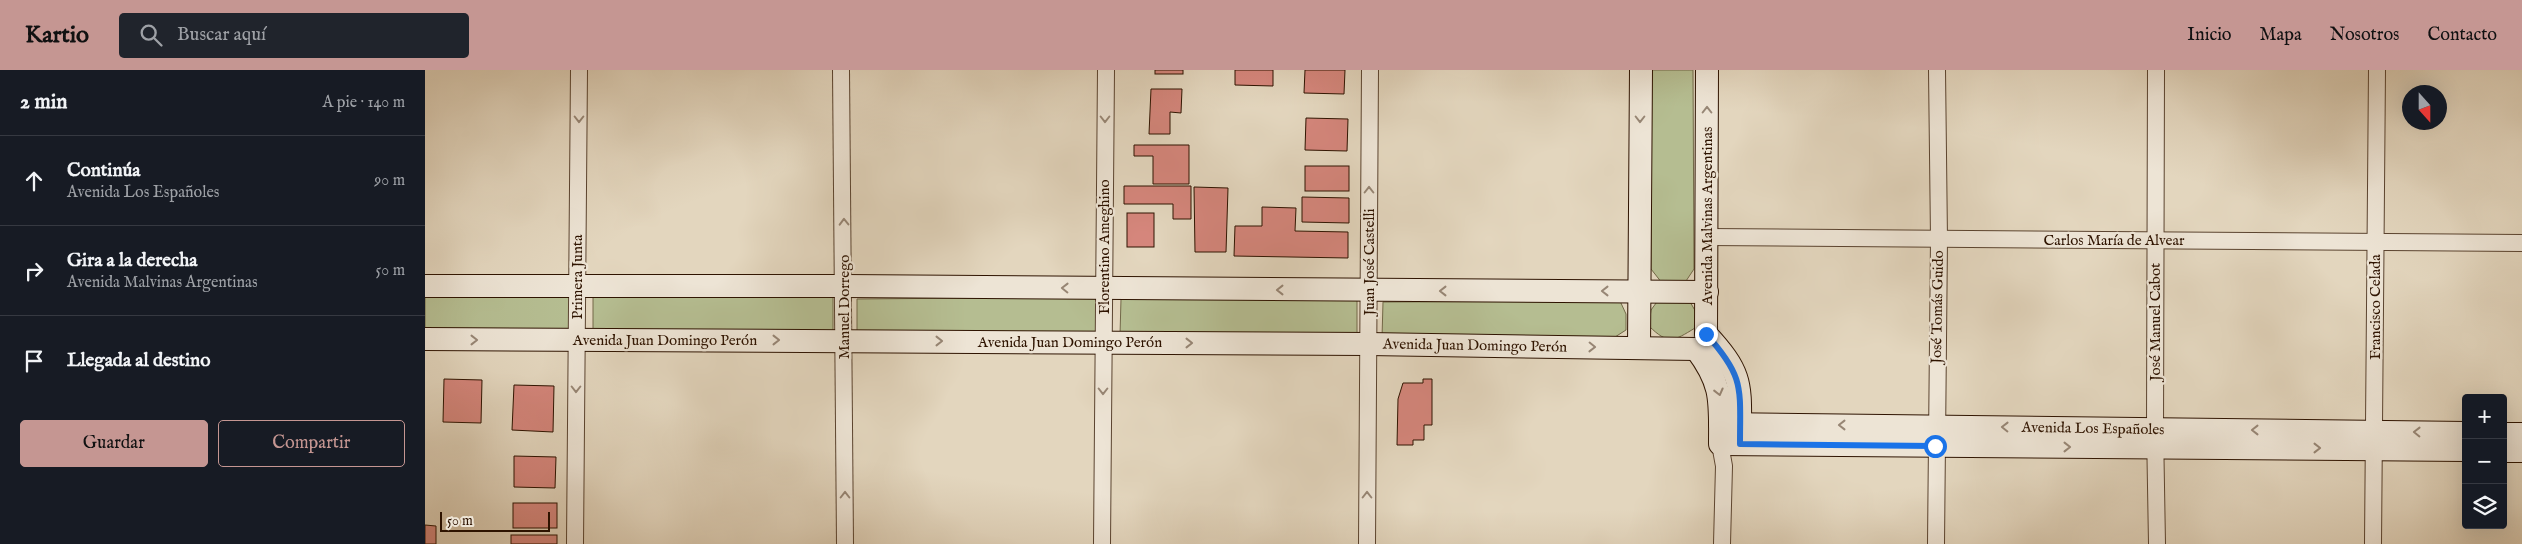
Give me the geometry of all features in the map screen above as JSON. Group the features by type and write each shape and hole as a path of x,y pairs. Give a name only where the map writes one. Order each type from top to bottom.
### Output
{"main road":[{"path":"1639,348 1641,70"},
{"name":"Avenida Malvinas Argentinas","path":"1701,342 1707,292 1707,70"},
{"path":"425,286 845,286 1707,292"},
{"name":"Avenida Juan Domingo Perón","path":"425,339 845,340 1639,348 1701,342"},
{"path":"1701,342 1716,382 1730,434"},
{"name":"Avenida Los Españoles","path":"1730,434 2155,439 2374,439 2462,433"},
{"path":"2507,434 2522,434"},
{"name":"Avenida Los Españoles","path":"2374,439 2462,450"},
{"path":"2507,451 2522,451"}],"street":[{"name":"Primera Junta","path":"575,544 579,70"},
{"name":"Manuel Dorrego","path":"841,70 845,286 845,544"},
{"name":"Florentino Ameghino","path":"1102,544 1105,70"},
{"name":"Juan José Castelli","path":"1367,544 1370,70"},
{"name":"José Tomás Guido","path":"1936,544 1935,436 1939,239 1937,70"},
{"name":"José Manuel Cabot","path":"2156,70 2155,439 2157,544"},
{"name":"Francisco Celada","path":"2373,544 2377,70"},
{"name":"Carlos María de Alvear","path":"1707,237 2522,243"},
{"path":"1722,544 1724,466 1730,434"}],"green space":[{"path":"1651,70 1693,70 1694,269 1686,281 1662,283 1651,269"},
{"path":"425,292 573,293 574,331 425,330"},
{"path":"833,296 833,332 593,333 593,297"},
{"path":"1097,297 1097,333 857,334 857,299"},
{"path":"1121,299 1357,300 1357,336 1120,335"},
{"path":"1659,299 1689,300 1697,314 1695,328 1682,336 1671,339 1661,336 1656,332 1649,326 1651,310"},
{"path":"1620,301 1626,314 1626,330 1615,337 1382,338 1383,302"}],"building":[{"path":"1155,70 1183,70 1183,74 1155,74"},
{"path":"1235,70 1273,70 1273,86 1235,85"},
{"path":"1305,70 1345,70 1344,94 1304,93"},
{"path":"1151,89 1182,89 1181,113 1170,112 1170,134 1149,134"},
{"path":"1306,118 1348,119 1347,151 1305,150"},
{"path":"1134,145 1189,145 1189,184 1153,184 1153,156 1134,156"},
{"path":"1305,166 1349,166 1349,191 1305,191"},
{"path":"1124,186 1191,186 1191,219 1173,219 1173,204 1124,204"},
{"path":"1194,187 1228,188 1226,252 1195,252"},
{"path":"1302,197 1349,198 1349,223 1302,222"},
{"path":"1262,207 1296,208 1295,231 1348,232 1348,258 1234,256 1235,226 1262,226"},
{"path":"1127,213 1154,213 1154,247 1127,247"},
{"path":"444,379 482,380 481,423 443,422"},
{"path":"1423,379 1432,379 1432,425 1424,425 1424,440 1413,440 1413,445 1397,445 1398,399 1403,383 1423,383"},
{"path":"514,385 554,386 553,432 512,430"},
{"path":"514,456 556,457 555,488 514,487"},
{"path":"513,503 557,503 557,528 513,528"},
{"path":"425,525 436,526 436,544 425,544"},
{"path":"511,535 557,535 557,544 511,544"}],"route":[{"path":"1706,334 1728,358 1737,375 1740,395 1740,444 1935,446"}]}
